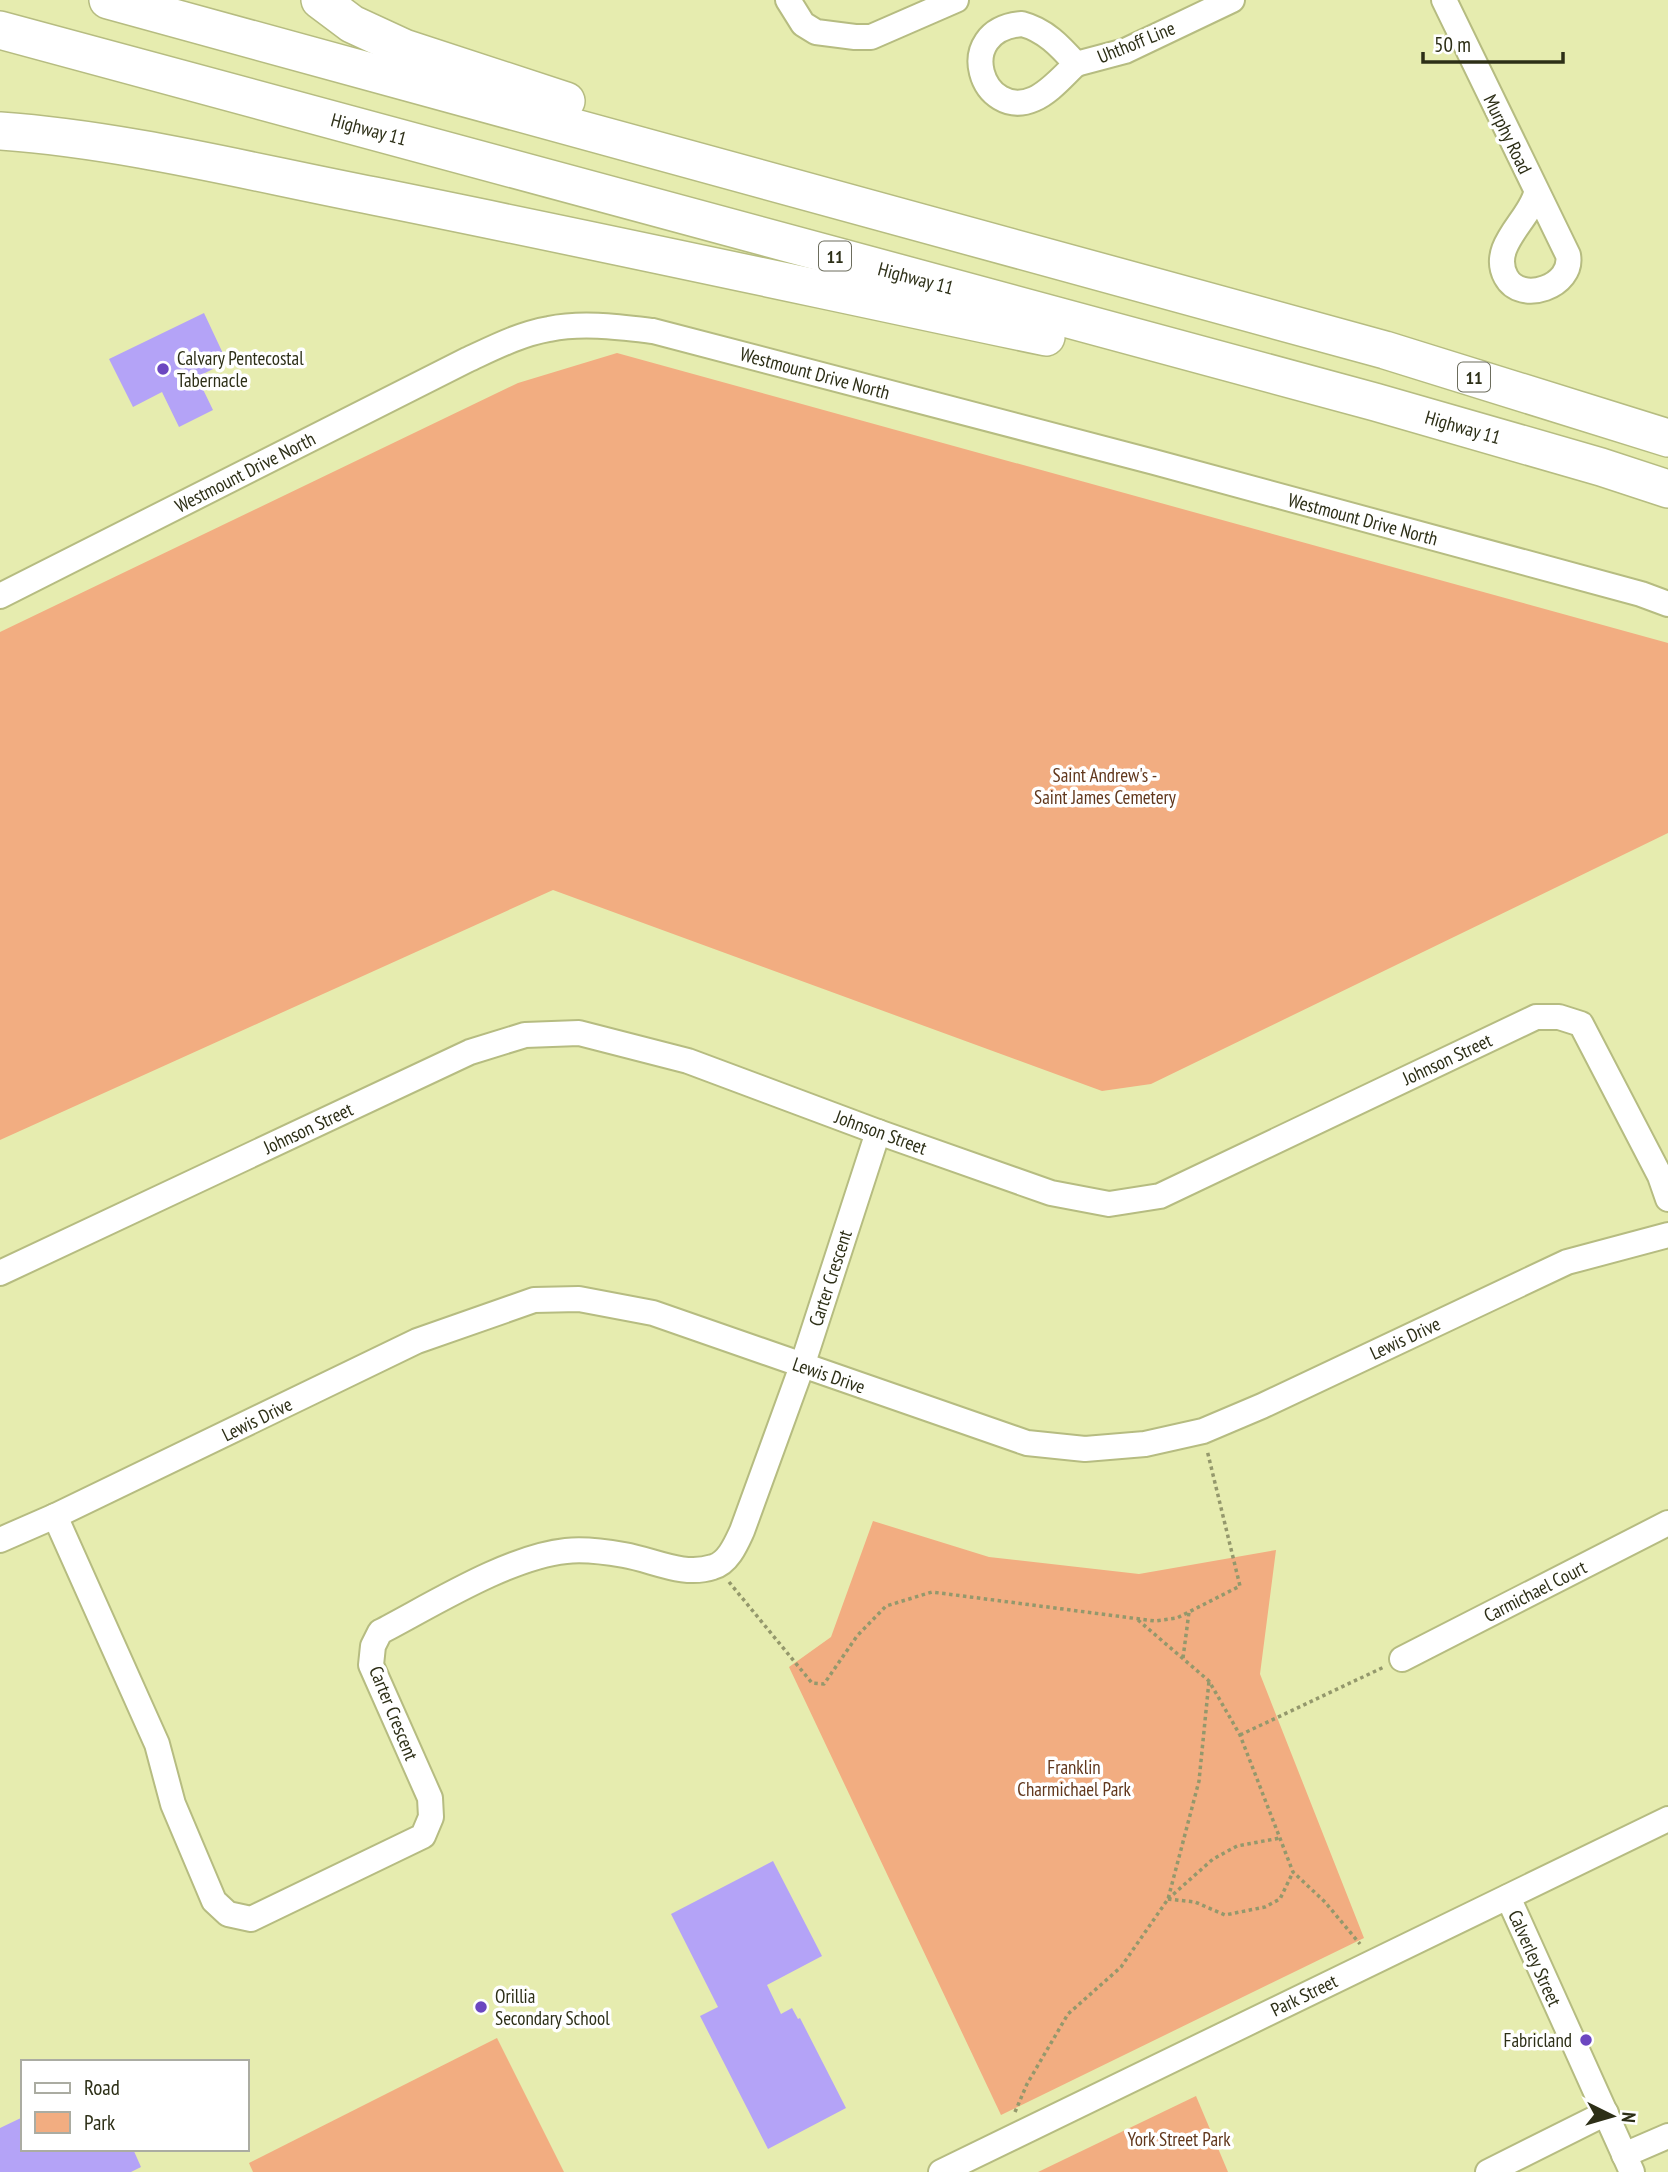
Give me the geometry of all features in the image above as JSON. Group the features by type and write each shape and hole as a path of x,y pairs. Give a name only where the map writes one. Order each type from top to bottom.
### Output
{"highway":[{"name":"11","path":"108,0 1385,350 1668,438"},
{"path":"320,0 352,24 404,48 679,137 752,175"},
{"name":"Highway 11","path":"0,30 1288,379 1505,439 1668,489"},
{"path":"0,131 62,136 127,147 479,217 1180,365 1288,379"}],"street":[{"path":"788,0 803,24 816,32 855,37 872,37 956,0"},
{"name":"Uhthoff Line","path":"1076,64 1125,51 1232,0"},
{"name":"Murphy Road","path":"1444,0 1536,193"},
{"name":"Westmount Drive North","path":"0,596 467,360 534,332 584,326 653,331 1154,462 1628,590 1668,604"},
{"name":"Johnson Street","path":"0,1273 470,1052 525,1035 579,1032 688,1061 877,1132 1051,1193 1109,1204 1160,1196 1536,1017 1559,1017 1581,1024 1660,1176 1668,1199"},
{"name":"Carter Crescent","path":"55,1516 157,1744 173,1804 214,1901 228,1914 251,1919 423,1836 431,1817 430,1798 371,1665 373,1646 380,1632 511,1565 566,1551 625,1555 674,1568 696,1570 716,1567 732,1552 802,1366 877,1132"},
{"name":"Lewis Drive","path":"0,1540 417,1341 534,1300 579,1300 653,1313 1027,1443 1085,1449 1145,1444 1203,1431 1262,1406 1567,1262 1668,1235"},
{"name":"Carmichael Court","path":"1402,1659 1668,1523"},
{"name":"Park Street","path":"941,2172 1668,1819"},
{"name":"Calverley Street","path":"1508,1897 1628,2164"},
{"path":"1488,2172 1606,2113"},
{"path":"1628,2164 1668,2136"}],"path":[{"path":"716,1567 812,1683 824,1684 857,1636 886,1606 932,1592 1155,1621 1177,1618 1240,1586 1203,1431"},
{"path":"1183,1658 1189,1612"},
{"path":"1137,1618 1209,1681 1240,1735 1293,1872 1325,1902 1374,1961"},
{"path":"1240,1735 1402,1659"},
{"path":"1168,1899 1199,1781 1209,1681"},
{"path":"1001,2143 1027,2084 1068,2014 1121,1967 1168,1899 1213,1859 1237,1846 1280,1838"},
{"path":"1168,1899 1195,1902 1225,1915 1265,1907 1279,1899 1293,1872"}],"green space":[{"name":"Saint Andrew's - Saint James Cemetery","path":"617,353 1668,643 1668,833 1151,1084 1102,1091 553,890 0,1140 0,632 518,383"},
{"name":"Franklin Charmichael Park","path":"873,1521 989,1557 1139,1574 1276,1550 1260,1674 1364,1938 1001,2115 789,1667 831,1637"},
{"path":"497,2038 564,2172 253,2172 249,2163"},
{"name":"York Street Park","path":"1196,2096 1228,2172 1038,2172"}],"building":[{"name":"Calvary Pentecostal Tabernacle","path":"204,313 227,362 197,377 213,410 179,427 162,392 133,407 109,359"},
{"path":"773,1861 822,1956 767,1985 781,2014 792,2008 798,2019 800,2018 846,2108 768,2149 700,2016 718,2007 671,1914"},
{"path":"21,2118 21,2151 134,2151 141,2167 131,2172 0,2172 0,2128"}],"place":[{"name":"Calvary Pentecostal Tabernacle","path":"163,369"},
{"name":"Orillia Secondary School","path":"481,2007"},
{"name":"Fabricland","path":"1586,2040"}]}
